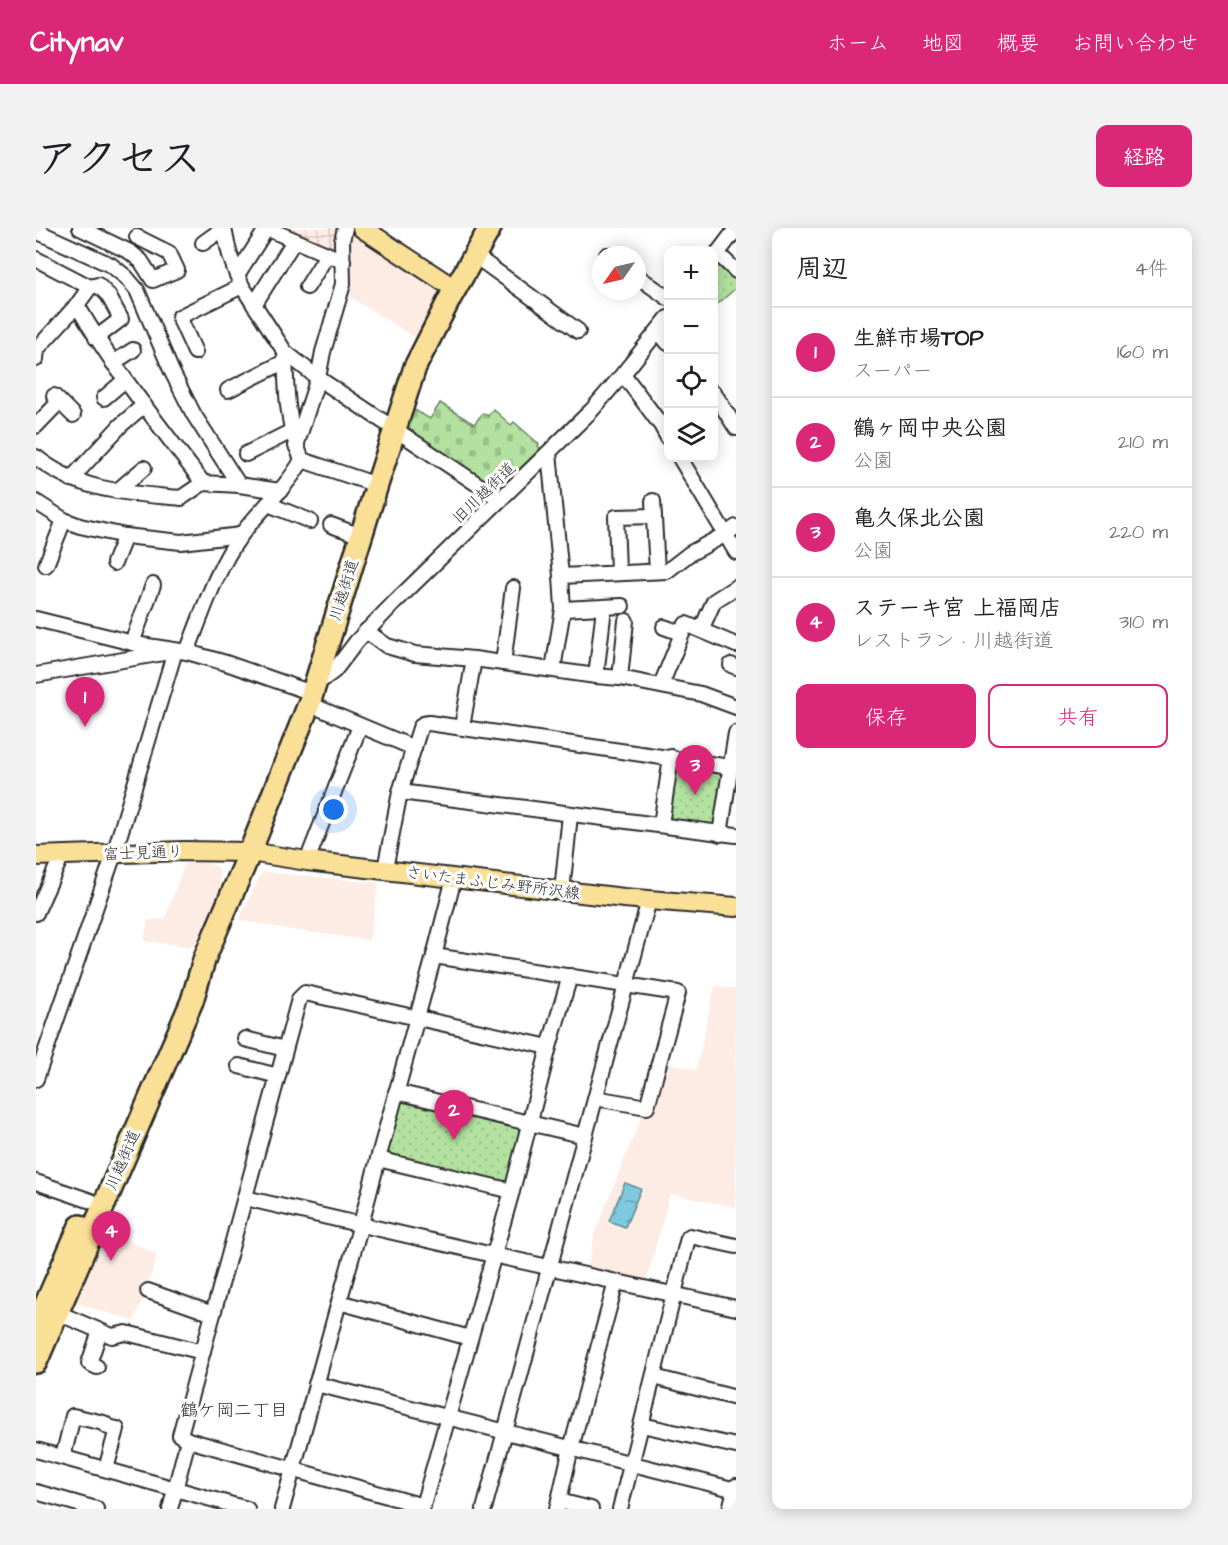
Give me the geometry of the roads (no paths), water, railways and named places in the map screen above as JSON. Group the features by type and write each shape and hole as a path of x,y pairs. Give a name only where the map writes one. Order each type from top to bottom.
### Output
{"highway":[{"name":"川越街道","path":"36,1362 192,1001 205,957 250,852 312,694 415,367 455,289 490,228"},
{"name":"川越街道","path":"36,1326 131,1106 181,997 205,957"}],"main road":[{"path":"362,228 455,289"},
{"name":"富士見通り","path":"36,856 184,851 250,852"},
{"name":"さいたまふじみ野所沢線","path":"250,852 307,861 562,891 736,907"}],"street":[{"path":"80,228 130,252 141,261 153,280 177,270 169,253 139,233 130,252"},
{"path":"203,243 224,228 228,253 240,280 286,357 501,500"},
{"path":"195,352 179,317 240,280 267,228 343,261"},
{"path":"296,446 318,378 323,352 343,284 342,241 345,228"},
{"path":"718,251 736,229"},
{"path":"36,231 111,265 131,283 171,372 194,415 239,486"},
{"path":"254,304 294,241"},
{"path":"307,287 327,255"},
{"path":"474,255 578,331"},
{"path":"718,257 736,271"},
{"path":"36,259 90,287"},
{"path":"646,282 664,295"},
{"path":"36,359 37,349 77,305 90,287 98,285 108,295 121,319 96,338"},
{"path":"77,305 125,380 203,483"},
{"name":"旧川越街道","path":"312,694 366,631 592,410 664,324"},
{"path":"658,331 664,338"},
{"path":"113,363 133,350"},
{"path":"228,390 286,357"},
{"path":"286,357 286,403 296,446 302,460 377,485"},
{"path":"623,374 664,430"},
{"path":"104,398 125,380"},
{"path":"36,426 57,399 73,415"},
{"path":"718,399 736,428"},
{"path":"71,479 121,425 144,405"},
{"path":"246,454 292,430"},
{"path":"549,453 563,609 553,669"},
{"path":"36,457 71,479 107,490 181,498 203,483 280,491"},
{"path":"36,1079 181,651 222,565 241,535 293,476 302,460"},
{"path":"683,462 731,530 736,552"},
{"path":"117,491 144,468"},
{"path":"653,501 653,575"},
{"path":"36,502 80,526 125,536 181,542 241,535"},
{"path":"268,504 310,521"},
{"path":"618,577 616,511 654,516"},
{"path":"46,565 64,519"},
{"path":"331,525 361,536"},
{"path":"561,576 618,577 676,571 689,554 731,530"},
{"path":"114,563 125,536"},
{"path":"132,643 153,585"},
{"path":"701,630 714,600 736,587"},
{"path":"503,663 513,588"},
{"path":"563,609 622,606"},
{"path":"596,676 604,608"},
{"path":"36,618 132,643 181,651 226,663 312,694 360,726 414,748"},
{"path":"620,678 626,621"},
{"path":"662,685 686,624 736,645"},
{"path":"664,627 681,633"},
{"path":"366,631 387,646 415,654 474,659 620,678 701,694 736,707"},
{"path":"36,675 181,651"},
{"path":"462,727 474,659"},
{"path":"385,869 400,792 423,724 462,727 730,767"},
{"path":"307,861 360,726"},
{"path":"720,834 736,733"},
{"path":"661,825 671,757"},
{"path":"400,792 736,835"},
{"path":"562,891 570,815"},
{"path":"36,914 62,855"},
{"path":"282,1509 362,1224 454,878"},
{"path":"484,1509 649,900"},
{"path":"435,956 678,993 647,1107 595,1098"},
{"path":"549,1047 306,993 299,999 180,1435 188,1440 293,1468 423,1508 570,976"},
{"path":"245,1039 285,1049"},
{"path":"239,1066 278,1076"},
{"path":"396,1092 585,1136"},
{"path":"378,1159 512,1191"},
{"path":"36,1182 90,1201"},
{"path":"245,1198 736,1308"},
{"path":"620,1509 689,1236 736,1246"},
{"path":"591,1509 558,1505 616,1282"},
{"path":"148,1291 213,1314"},
{"path":"339,1302 470,1338"},
{"path":"58,1313 112,1336 126,1333 203,1352"},
{"path":"97,1367 89,1363 100,1331"},
{"path":"654,1377 736,1398"},
{"path":"316,1384 736,1488 730,1509"},
{"path":"63,1457 74,1416 104,1423 108,1428 117,1429 106,1469"},
{"path":"642,1425 736,1446"},
{"path":"170,1509 188,1440"},
{"path":"36,1450 247,1509"},
{"path":"36,1492 96,1509"}],"water":[{"path":"625,1183 641,1189 625,1227 609,1221"}],"place":[{"name":"生鮮市場TOP","path":"85,727"},
{"name":"亀久保北公園","path":"695,795"},
{"name":"鶴ヶ岡中央公園","path":"454,1140"},
{"name":"ステーキ宮 上福岡店","path":"111,1261"}],"district":[{"name":"鶴ケ岡二丁目","path":"234,1410"}]}
